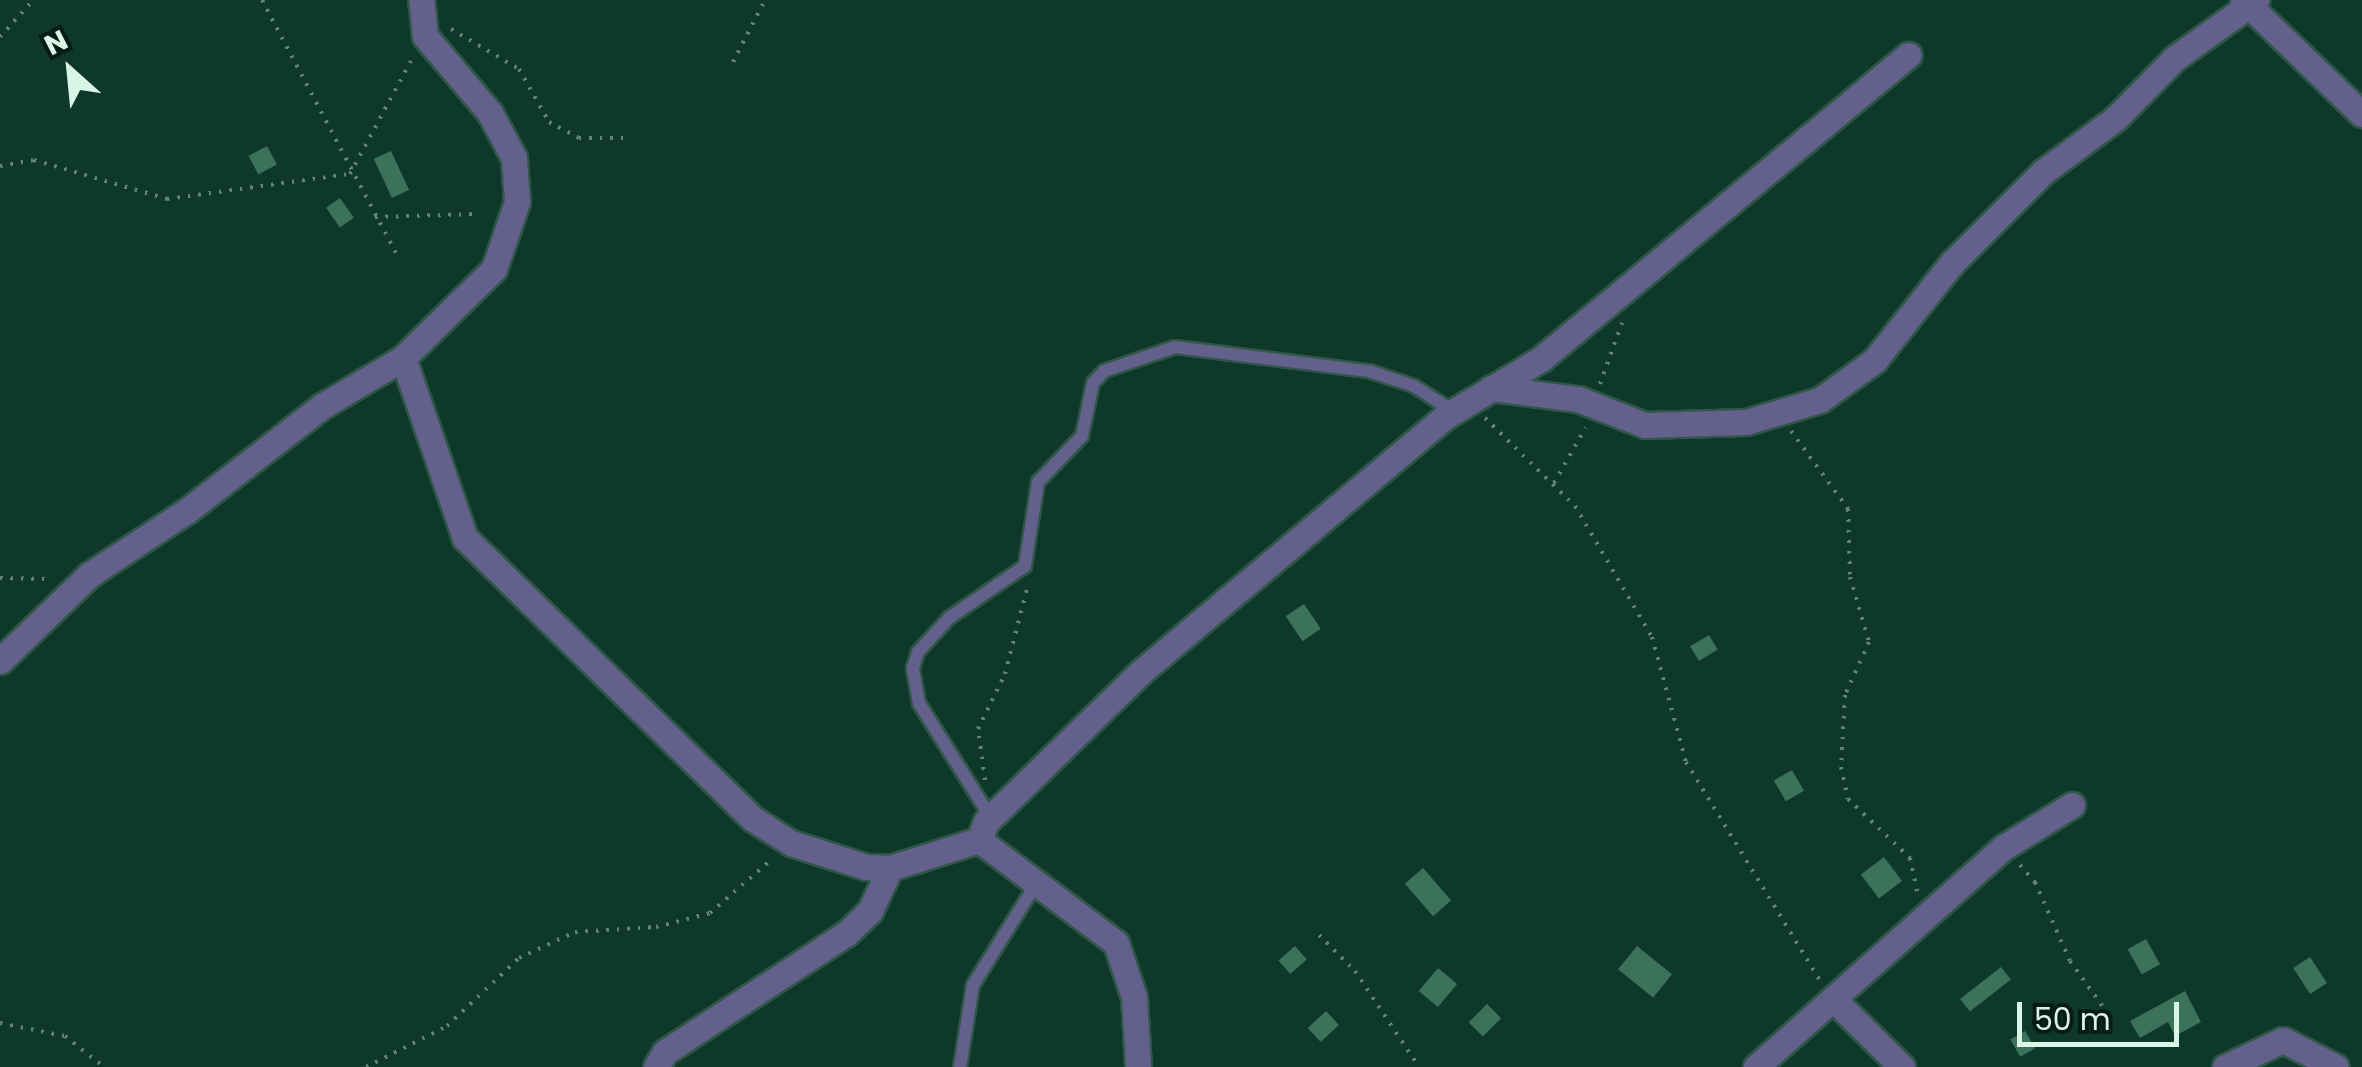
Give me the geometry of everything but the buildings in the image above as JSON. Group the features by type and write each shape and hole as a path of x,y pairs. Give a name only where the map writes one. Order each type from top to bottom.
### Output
{"street":[{"path":"0,661 82,582 322,406 403,358 494,269 517,202 514,158 490,114 425,36 421,0"},
{"path":"1491,388 1578,399 1645,425 1746,422 1820,400 1875,360 1952,263 2043,172 2249,2 2362,114"},
{"path":"656,1067 664,1052 847,933 870,911 890,868 983,819 1142,671 1459,408 1540,360 1908,56"},
{"path":"403,358 464,538 754,819 791,843 890,868"},
{"path":"1756,1067 2004,847 2072,806"},
{"path":"983,819 1034,887 1098,924 1116,942 1134,997 1138,1067"},
{"path":"1833,999 1902,1067"},
{"path":"2225,1067 2282,1040 2336,1067"}],"lane":[{"path":"983,819 919,702 912,668 918,652 949,618 1025,566 1038,482 1082,436 1094,384 1135,357 1175,347 1346,367 1414,386 1459,408"},
{"path":"960,1067 973,985 1034,887"}],"path":[{"path":"0,37 33,0"},
{"path":"262,0 270,5 350,174 400,259"},
{"path":"734,62 765,0"},
{"path":"350,174 425,36 449,28 518,69 549,122 578,138 627,138"},
{"path":"0,166 34,160 167,199 350,174"},
{"path":"375,217 478,214"},
{"path":"1459,408 1502,429 1575,506 1652,637 1686,762 1783,930 1833,999"},
{"path":"1783,413 1817,474 1848,509 1850,577 1868,642 1845,696 1841,767 1848,799 1910,858 1921,922"},
{"path":"983,819 987,775 978,729 1015,642 1029,583 1025,566"},
{"path":"0,578 82,582"},
{"path":"366,1067 447,1026 520,958 576,932 656,926 710,913 791,843"},
{"path":"2004,847 2035,882 2070,961 2102,1007"},
{"path":"1319,935 1355,971 1420,1067"},
{"path":"0,1023 65,1036 104,1067"}]}
